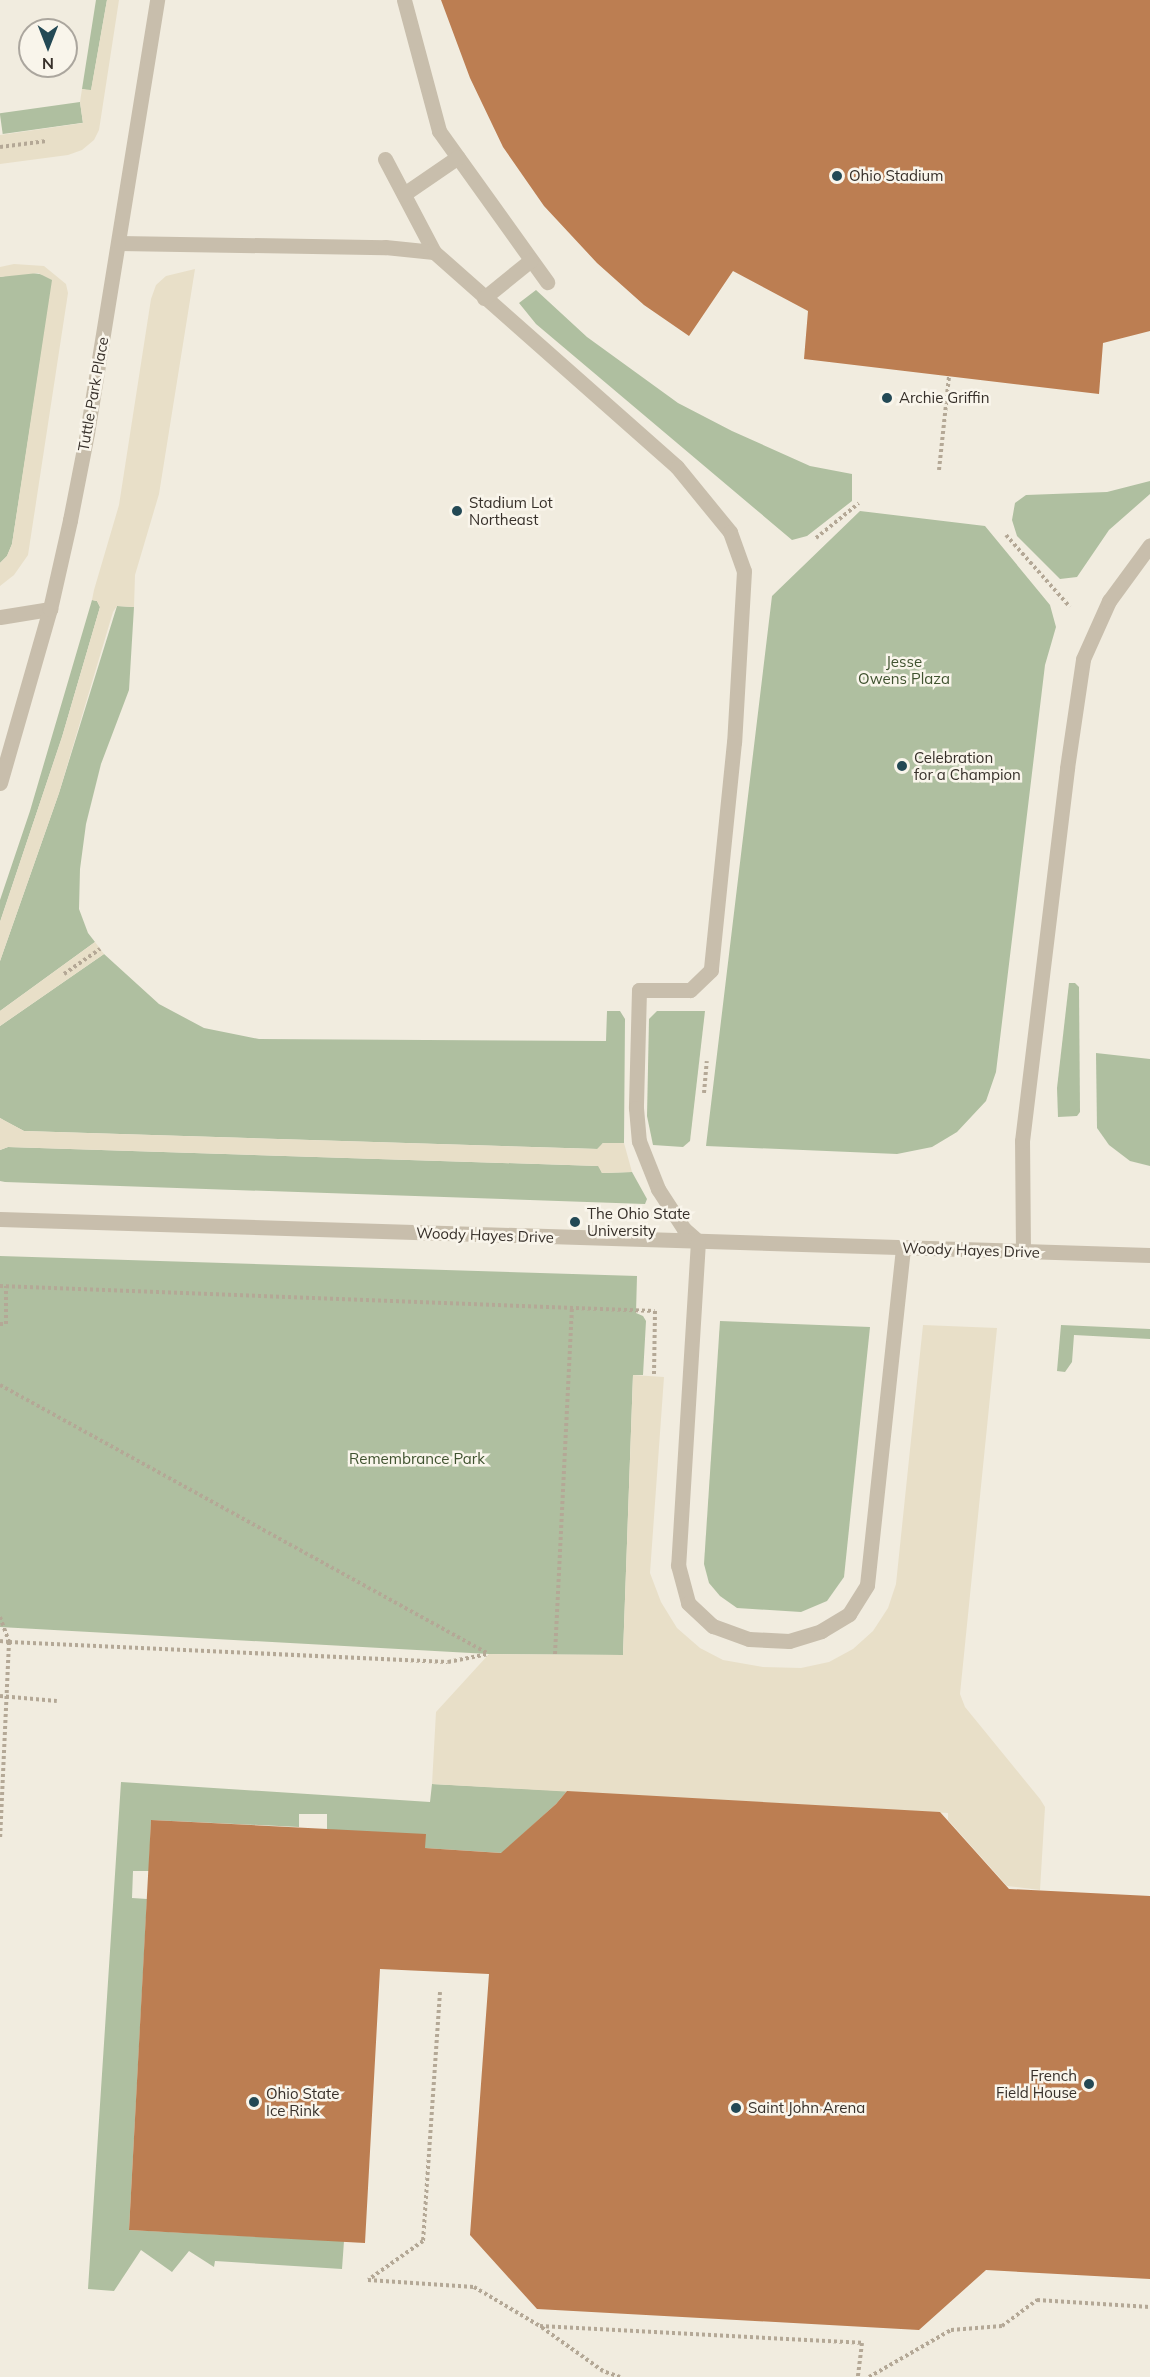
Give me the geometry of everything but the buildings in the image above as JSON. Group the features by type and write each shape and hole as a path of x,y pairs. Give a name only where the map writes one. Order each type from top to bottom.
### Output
{"street":[{"name":"Tuttle Park Place","path":"0,783 50,609 87,433 158,0"},
{"path":"404,0 439,131 546,282"},
{"path":"404,194 458,157"},
{"path":"385,159 434,252 677,467 730,532 744,571 734,742 711,969 690,990 639,990 636,1108 639,1141 658,1189 684,1229 698,1241 678,1565 688,1603 713,1626 749,1639 789,1641 821,1632 849,1614 867,1585 903,1247"},
{"path":"118,243 385,247 434,252"},
{"path":"484,298 531,260"},
{"path":"1023,1252 1022,1141 1067,768 1083,659 1109,601 1150,545"},
{"path":"0,617 50,609"},
{"name":"Woody Hayes Drive","path":"0,1219 1150,1255"}],"path":[{"path":"0,147 47,141"},
{"path":"939,470 949,377"},
{"path":"816,538 859,503"},
{"path":"1006,535 1070,607"},
{"path":"64,974 100,949"},
{"path":"704,1093 707,1061"},
{"path":"0,1286 656,1311 654,1376"},
{"path":"0,1324 6,1324 6,1286"},
{"path":"555,1654 572,1308"},
{"path":"0,1385 489,1654 448,1662 0,1641"},
{"path":"0,1617 9,1642 9,1696 0,1839"},
{"path":"0,1696 57,1701"},
{"path":"440,1992 423,2241 368,2280 474,2287 540,2326 603,2371 620,2377"},
{"path":"869,2377 951,2330 1002,2326 1037,2300 1150,2307"},
{"path":"540,2326 862,2343 858,2377"}],"green space":[{"path":"96,0 107,0 91,91 82,89"},
{"path":"80,102 83,123 3,134 0,113"},
{"path":"26,272 46,275 52,279 52,286 12,544 7,556 0,563 0,277"},
{"path":"536,290 587,337 678,403 732,431 810,466 852,474 852,501 807,536 792,540 536,324 519,303"},
{"path":"1150,481 1150,494 1109,530 1077,577 1060,579 1017,536 1012,520 1015,503 1026,495 1107,492"},
{"name":"Jesse Owens Plaza","path":"860,511 985,526 1050,605 1056,627 1045,665 996,1072 986,1101 957,1132 932,1147 897,1154 706,1146 772,596"},
{"path":"92,600 97,601 100,607 62,737 0,922 0,900 30,811"},
{"path":"117,606 134,607 129,690 101,764 86,824 80,869 79,909 88,933 95,942 0,1011 0,961 59,793"},
{"path":"104,954 159,1004 204,1028 259,1039 606,1041 607,1011 620,1011 625,1019 624,1143 603,1143 598,1149 24,1131 0,1118 0,1026"},
{"path":"1069,983 1075,983 1079,987 1080,1112 1077,1116 1058,1117 1057,1088"},
{"path":"657,1011 705,1011 690,1141 683,1147 653,1145 647,1116 649,1019"},
{"path":"1096,1053 1150,1059 1150,1166 1130,1161 1109,1145 1097,1128"},
{"path":"8,1147 599,1166 602,1173 632,1172 647,1199 645,1204 5,1182 0,1181 0,1150"},
{"name":"Remembrance Park","path":"0,1256 637,1276 636,1313 643,1316 646,1321 643,1375 633,1375 623,1655 489,1654 0,1627"},
{"path":"720,1321 870,1327 844,1577 827,1601 801,1612 737,1608 720,1596 709,1583 704,1564"},
{"path":"1061,1325 1150,1329 1150,1339 1074,1335 1072,1362 1065,1372 1057,1371"},
{"path":"121,1782 430,1802 432,1784 567,1791 556,1804 502,1853 425,1848 327,1829 327,1814 299,1814 299,1827 151,1820 149,1871 133,1871 132,1898 147,1899 129,2230 344,2241 342,2269 215,2261 214,2267 189,2251 172,2272 141,2250 114,2291 88,2289"}],"shaded area":[{"path":"107,0 119,0 99,130 94,140 82,150 68,155 0,164 0,135 83,123 80,102 82,89 91,90"},
{"path":"14,264 44,266 66,284 68,293 28,555 14,575 0,586 0,563 7,556 12,544 52,280 38,273 0,277 0,267"},
{"path":"195,269 159,494 135,575 134,607 117,606 113,612 59,793 0,961 0,922 62,737 100,607 97,601 92,600 119,505 151,299 156,285 166,276"},
{"path":"95,942 104,954 0,1026 0,1011"},
{"path":"0,1118 24,1131 597,1149 603,1143 624,1143 632,1172 602,1173 598,1166 8,1147 0,1150"},
{"path":"923,1325 997,1328 960,1694 965,1707 1045,1807 1040,1890 1007,1886 948,1820 948,1813 432,1784 436,1712 489,1654 623,1655 633,1375 664,1377 650,1573 661,1602 677,1628 700,1648 723,1660 763,1667 801,1668 829,1662 853,1649 873,1631 888,1608 896,1584"}],"place":[{"name":"Ohio Stadium","path":"837,176"},
{"name":"Archie Griffin","path":"887,398"},
{"name":"Stadium Lot Northeast","path":"457,511"},
{"name":"Celebration for a Champion","path":"902,766"},
{"name":"The Ohio State University","path":"575,1222"},
{"name":"French Field House","path":"1089,2084"},
{"name":"Ohio State Ice Rink","path":"254,2102"},
{"name":"Saint John Arena","path":"736,2108"}]}
